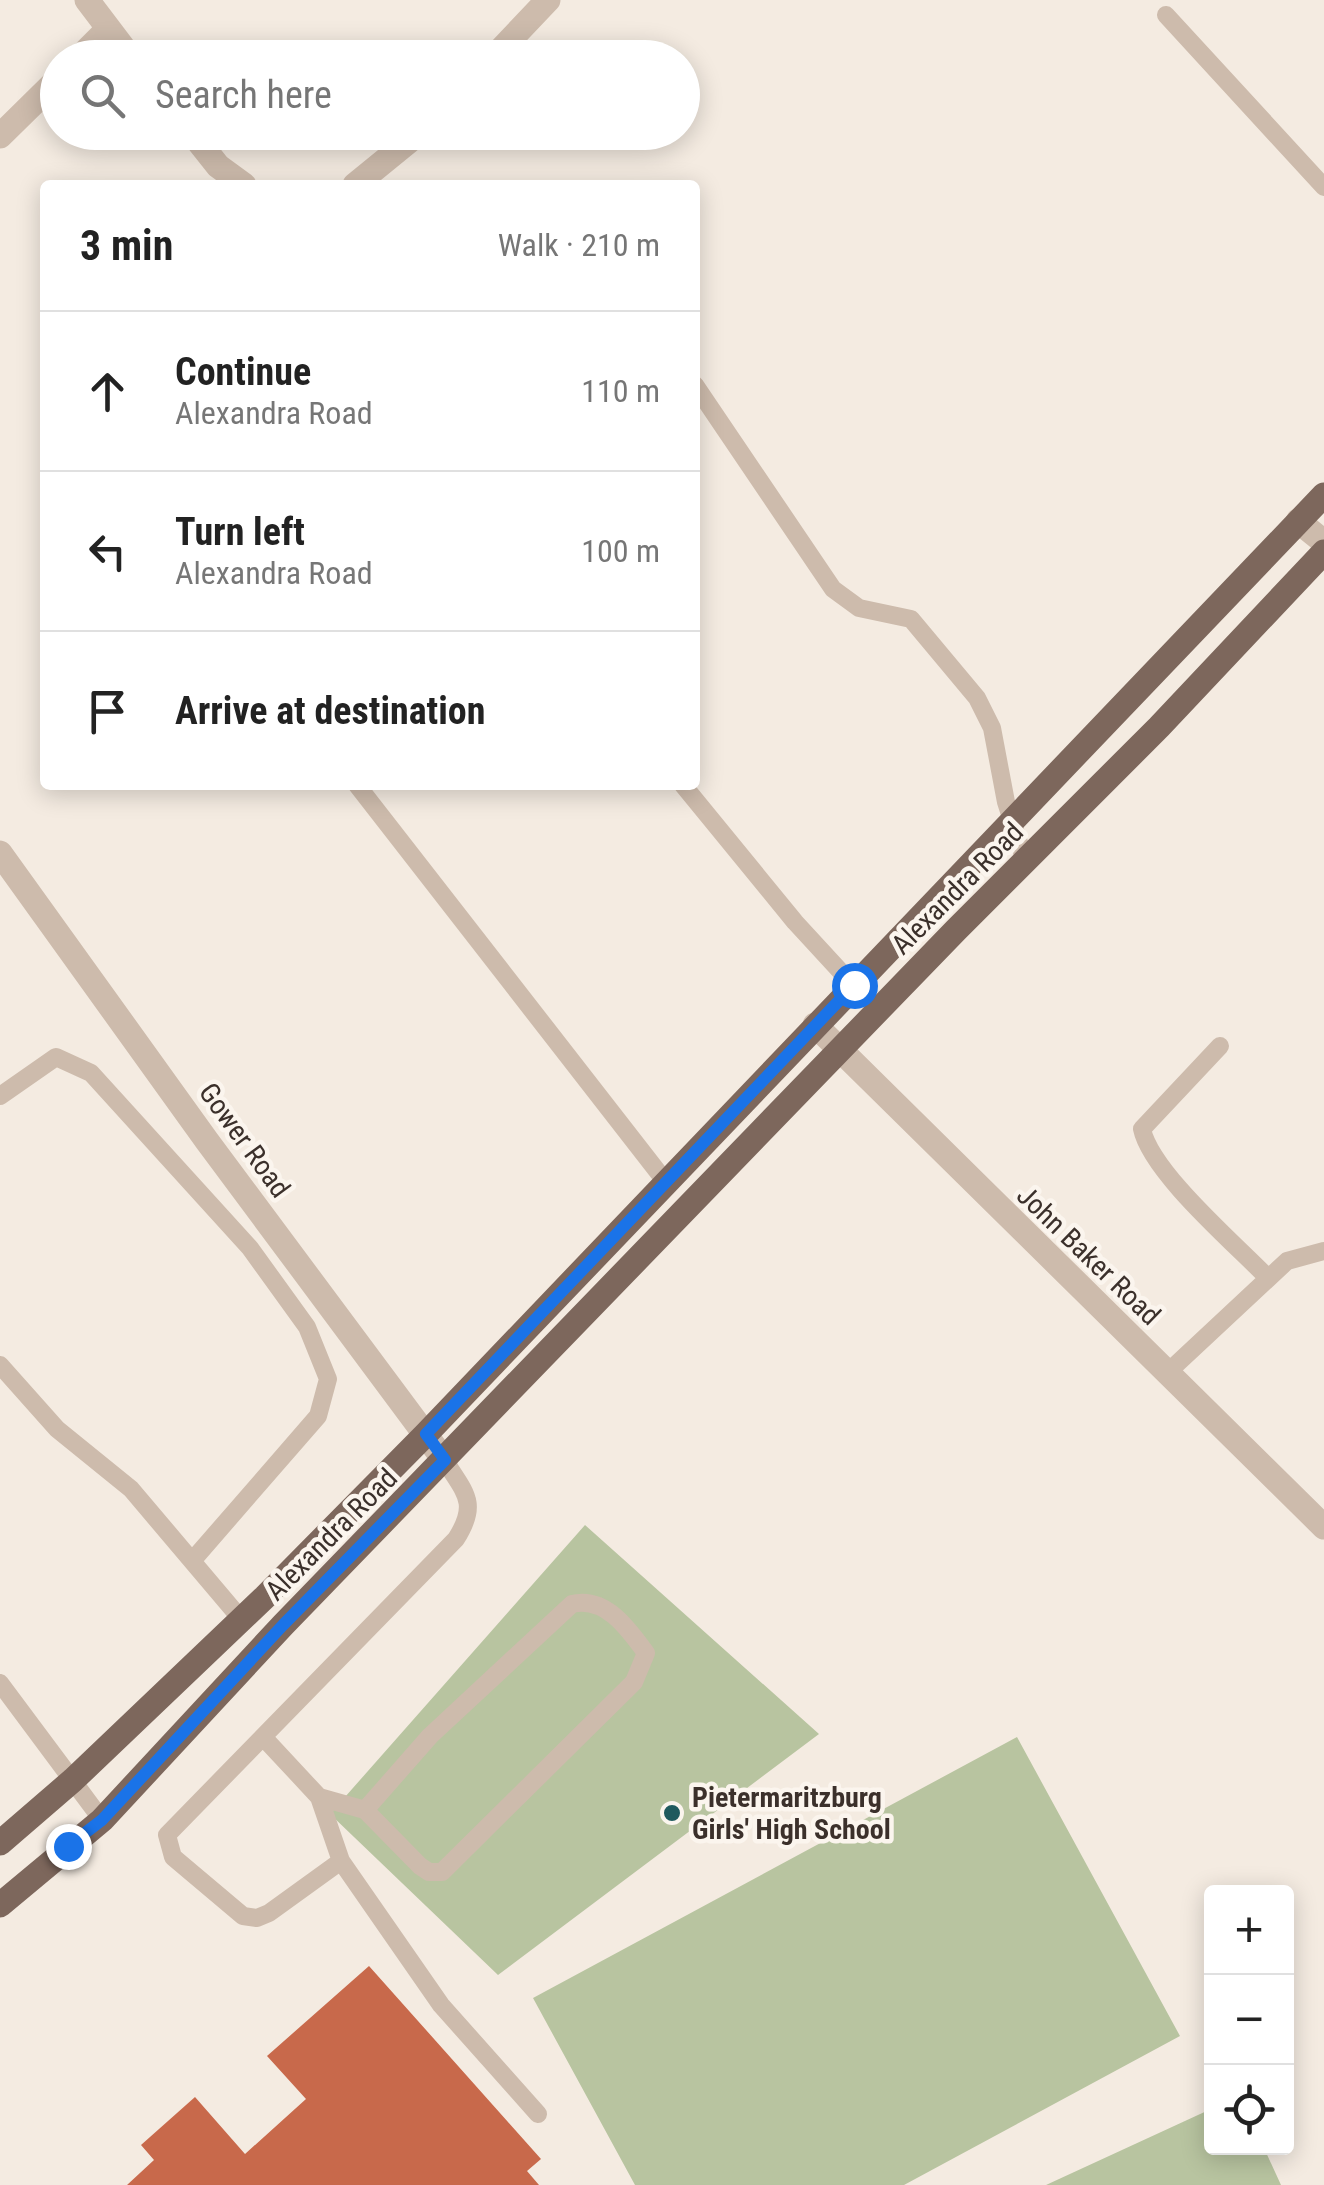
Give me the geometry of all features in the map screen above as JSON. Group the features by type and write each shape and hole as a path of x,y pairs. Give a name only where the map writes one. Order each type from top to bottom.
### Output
{"main road":[{"name":"Alexandra Road","path":"0,1843 73,1780 241,1619 426,1434 1324,495"},
{"name":"Alexandra Road","path":"0,1905 102,1820 283,1625 1159,727 1324,552"}],"street":[{"path":"88,0 117,40"},
{"path":"510,40 548,0"},
{"path":"97,40 108,29"},
{"path":"0,136 40,97"},
{"path":"205,150 237,180"},
{"path":"361,180 398,150"},
{"path":"1298,520 1324,542"},
{"name":"Gower Road","path":"0,853 445,1460"},
{"name":"John Baker Road","path":"815,1025 1324,1526"}],"lane":[{"path":"1166,15 1324,186"},
{"path":"700,393 833,589 859,608 911,619 977,698 992,728 1006,802 1025,861"},
{"path":"360,790 665,1181"},
{"path":"687,790 796,922 854,985"},
{"path":"1220,1046 1142,1128 1145,1142 1172,1178 1267,1278"},
{"path":"0,1096 56,1057 91,1074 250,1248 307,1327 328,1380 318,1416 192,1560"},
{"path":"1167,1373 1287,1261 1324,1251"},
{"path":"0,1365 57,1429 131,1489 241,1619"},
{"path":"342,1861 256,1918 243,1916 172,1857 167,1836 456,1539 468,1522 470,1501 445,1460"},
{"path":"319,1796 365,1810 420,1866 429,1872 442,1872 634,1682 646,1653 601,1604 572,1604 430,1736 365,1810"},
{"path":"0,1682 102,1820"},
{"path":"264,1738 319,1796 342,1861 442,2006 538,2114"}],"green space":[{"path":"585,1525 819,1734 498,1975 330,1814"},
{"path":"1017,1737 1180,2036 904,2185 635,2185 533,1998"},
{"path":"1204,2112 1204,2155 1267,2155 1281,2185 1046,2185"}],"building":[{"path":"369,1966 541,2159 527,2171 539,2185 127,2185 154,2160 141,2145 195,2097 245,2154 306,2099 267,2056"}],"place":[{"name":"Pietermaritzburg Girls' High School","path":"672,1813"}],"route":[{"path":"68,1846 102,1820 283,1625 445,1460 426,1434 854,985"}]}
